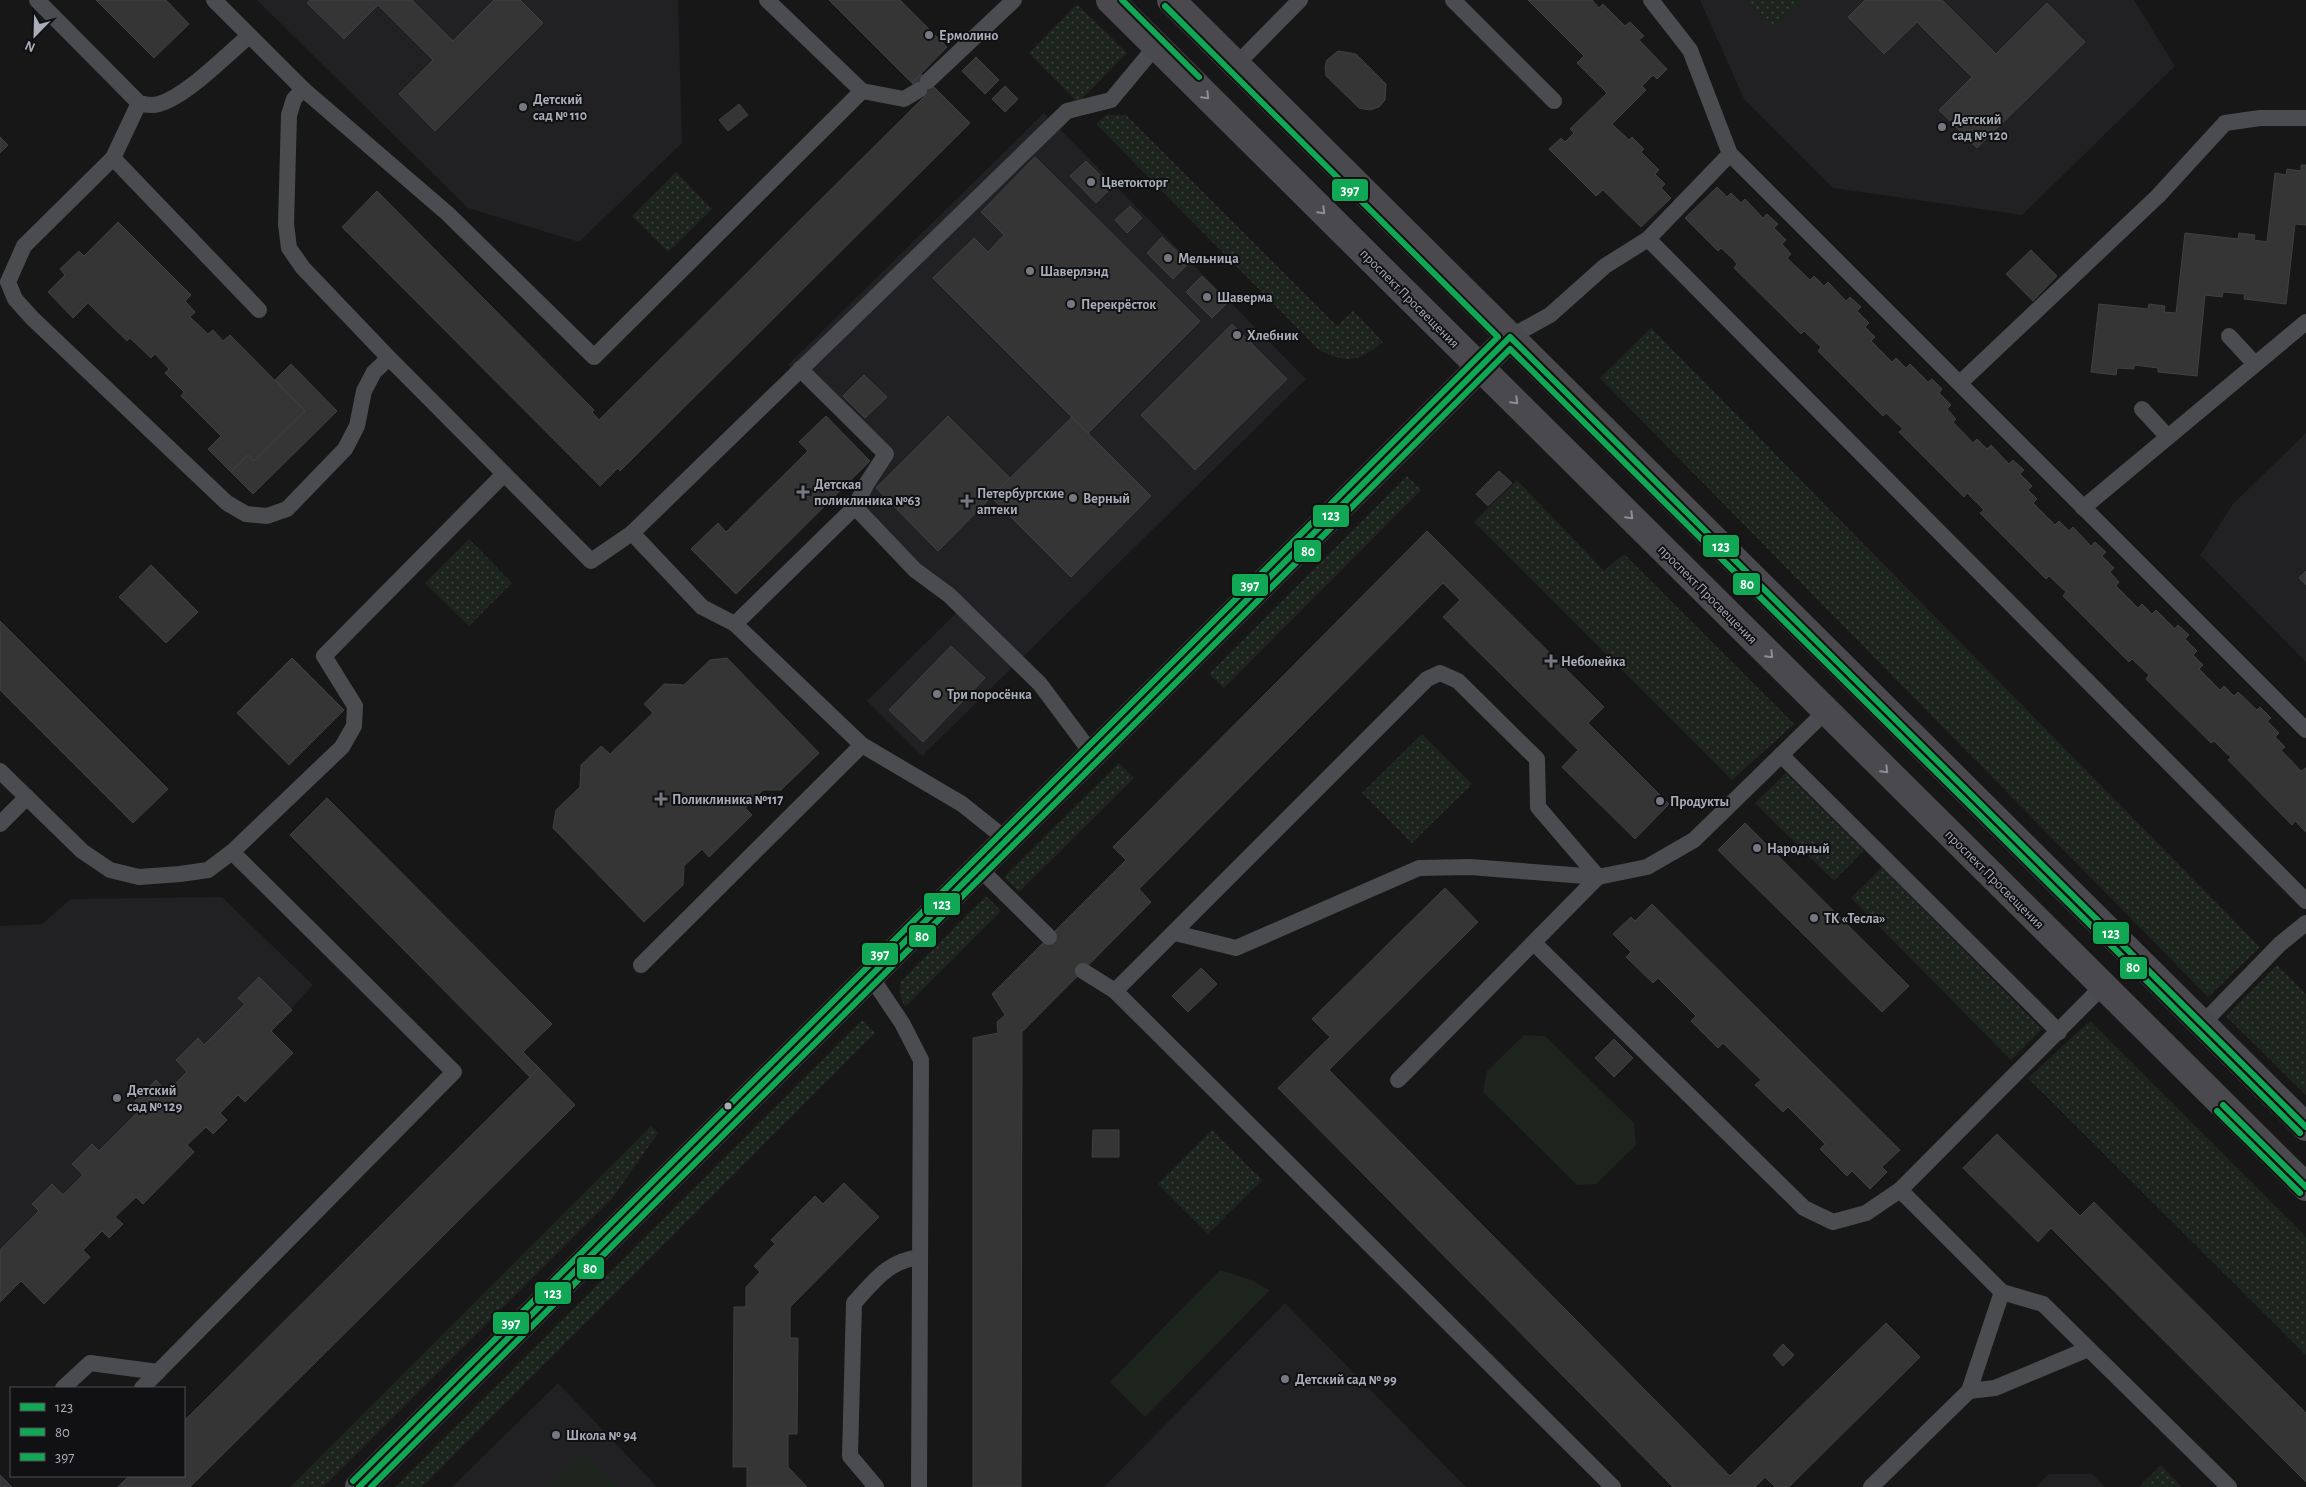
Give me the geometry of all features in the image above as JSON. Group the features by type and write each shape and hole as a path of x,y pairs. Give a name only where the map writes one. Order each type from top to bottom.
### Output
{"main road":[{"name":"проспект Просвещения","path":"1110,0 2306,1187"},
{"path":"1171,0 2306,1127"}],"street":[{"path":"359,1487 1510,337"}],"lane":[{"path":"37,0 139,103 157,105 178,96 249,36"},
{"path":"214,0 303,89 448,214 594,356 862,91"},
{"path":"767,0 862,91 904,99 923,86 1014,0"},
{"path":"1236,65 1300,0"},
{"path":"1453,0 1554,101"},
{"path":"1651,0 1690,50 1730,154 2306,730"},
{"path":"303,89 294,99 289,115 286,224 289,248 303,268 389,358 591,561 632,533 1067,112 1111,100 1156,46"},
{"path":"139,103 113,158 24,246 8,282 15,299 32,318 228,503 246,514 267,516 287,509 345,449 357,426 364,391 374,372 389,358"},
{"path":"1960,383 2158,196 2225,123 2260,118 2306,118"},
{"path":"1510,337 1550,314 1605,266 1648,238 1730,154"},
{"path":"113,158 259,310"},
{"path":"1648,238 2306,901"},
{"path":"2083,508 2306,322"},
{"path":"2229,336 2255,364"},
{"path":"735,624 855,507 867,483 886,454 800,369"},
{"path":"2142,409 2168,437"},
{"path":"0,771 82,851 110,870 139,877 208,870 232,852 342,747 354,726 355,706 324,656 504,474"},
{"path":"855,507 915,570 949,595 1040,684 1093,755"},
{"path":"632,533 702,607 735,624 862,745 962,804 1007,840"},
{"path":"1115,991 1427,679 1440,673 1458,680 1537,759 1538,807 1598,876"},
{"path":"1174,933 1236,948 1420,868 1470,867 1598,876 1647,867 1694,840 1826,711"},
{"path":"641,965 862,745"},
{"path":"1781,755 2059,1032"},
{"path":"0,824 28,797"},
{"path":"143,1387 454,1072 232,852"},
{"path":"979,868 1048,937"},
{"path":"1398,1080 1598,876"},
{"path":"2202,1024 2280,944 2306,923"},
{"path":"1534,943 1804,1208 1833,1222 1866,1213 1900,1190 2103,986"},
{"path":"1083,971 1115,991 1613,1487"},
{"path":"871,977 902,1022 921,1060 920,1487"},
{"path":"1900,1190 2002,1292 2043,1304 2229,1487"},
{"path":"876,1487 850,1456 854,1303 886,1269 906,1259 920,1257"},
{"path":"1871,1487 1969,1391 2002,1292"},
{"path":"1969,1391 1995,1388 2088,1349"},
{"path":"64,1387 90,1363 158,1372"}],"shaded area":[{"name":"Детский сад № 110","path":"257,0 678,0 682,143 579,242 468,208"},
{"name":"Детский сад № 120","path":"1700,0 2134,0 2175,66 2022,215 1833,188 1744,99"},
{"path":"1747,0 1803,0 1774,29"},
{"path":"1077,4 1127,53 1078,103 1029,53"},
{"path":"1044,113 1306,379 922,756 867,701 962,607 852,496 885,463 788,365"},
{"path":"1106,115 1126,115 1337,326 1353,311 1383,342 1367,354 1353,359 1345,359 1319,350 1096,124"},
{"path":"676,172 712,209 668,252 632,216"},
{"path":"1651,328 2260,947 2208,997 1600,378"},
{"path":"2306,433 2306,662 2200,555 2233,504"},
{"path":"1407,476 1421,490 1224,688 1209,674"},
{"path":"1517,480 1604,571 1624,554 1794,724 1732,780 1474,522"},
{"path":"469,539 512,583 469,626 425,583"},
{"path":"1422,734 1472,784 1412,843 1362,793"},
{"path":"1119,763 1134,778 1019,892 1004,877"},
{"path":"1786,773 1864,850 1834,881 1755,803"},
{"path":"1882,867 2042,1029 2011,1060 1851,898"},
{"path":"986,896 1001,911 905,1007 900,996 900,982"},
{"name":"Детский сад № 129","path":"222,897 313,985 271,1031 293,1053 245,1102 238,1095 220,1113 227,1120 213,1134 205,1127 187,1145 194,1152 143,1204 136,1197 116,1217 123,1224 109,1238 102,1231 83,1250 90,1257 44,1304 21,1281 0,1302 0,926 42,924 71,899"},
{"path":"2277,965 2306,994 2306,1095 2226,1016"},
{"path":"862,1020 875,1033 422,1487 395,1487"},
{"path":"2090,1021 2306,1237 2306,1355 2028,1078"},
{"path":"1524,1035 1545,1036 1634,1123 1636,1145 1596,1184 1577,1185 1483,1092 1487,1071"},
{"path":"651,1126 658,1133 613,1197 323,1487 290,1487"},
{"path":"1212,1130 1262,1180 1208,1234 1158,1184"},
{"path":"1220,1270 1251,1280 1270,1290 1145,1417 1110,1382"},
{"name":"Детский сад № 99","path":"1285,1303 1466,1487 1104,1487"},
{"name":"Школа № 94","path":"558,1383 657,1487 452,1487"},
{"path":"583,1453 616,1487 548,1487"},
{"path":"2161,1465 2182,1487 2139,1487"},
{"path":"2049,1474 2092,1474 2105,1487 2036,1487"}],"building":[{"path":"96,0 166,0 189,24 154,58"},
{"path":"310,0 412,0 453,41 494,0 520,0 543,23 435,131 399,94 433,60 378,5 344,39 307,3"},
{"path":"829,0 900,0 947,47 912,83"},
{"path":"1528,0 1592,0 1599,8 1603,4 1625,26 1630,22 1644,36 1639,40 1667,69 1657,79 1653,75 1642,86 1646,90 1612,124 1629,140 1632,137 1644,149 1641,152 1659,170 1655,174 1665,184 1661,188 1671,198 1641,227 1603,190 1596,196 1549,149 1561,138 1565,142 1574,133 1570,129 1607,93 1577,63 1584,56"},
{"path":"1865,0 1942,0 1996,54 2047,3 2085,42 1977,148 1939,110 1972,77 1917,22 1884,54 1848,17"},
{"path":"1338,51 1356,54 1386,84 1385,100 1379,107 1370,110 1359,108 1326,76 1325,67 1327,60"},
{"path":"976,57 999,80 985,94 962,71"},
{"path":"921,74 970,123 620,471 618,468 600,486 342,227 377,191 594,410 592,412 599,420 925,96 912,83"},
{"path":"1005,86 1018,99 1005,112 992,99"},
{"path":"739,104 748,115 728,131 719,120"},
{"path":"0,137 8,145 0,153"},
{"name":"Перекрёсток","path":"1035,157 1200,321 1088,433 933,278 974,238 988,252 1004,235 981,212"},
{"name":"Цветокторг","path":"1086,161 1112,187 1096,203 1070,176"},
{"path":"2301,165 2306,165 2306,225 2295,224 2286,304 2244,299 2245,294 2223,292 2222,297 2205,295 2197,376 2158,372 2158,368 2134,365 2134,369 2117,368 2116,375 2091,372 2099,304 2148,309 2149,304 2165,306 2164,312 2176,313 2185,233 2238,239 2239,233 2255,235 2254,240 2267,242 2275,173 2286,175 2287,169 2301,171"},
{"path":"1717,187 1727,197 1731,193 1741,203 1745,199 1763,218 1767,214 1778,224 1774,228 1786,240 1782,244 1791,254 1787,258 1810,280 1814,276 1824,286 1828,282 1846,301 1850,297 1861,307 1857,311 1869,323 1865,327 1875,337 1871,341 1892,362 1896,358 1906,368 1910,364 1928,382 1932,379 1942,389 1939,393 1951,405 1947,409 1956,419 1953,422 1973,443 1977,439 1987,449 1991,445 2009,464 2013,460 2024,470 2020,474 2032,486 2028,490 2037,499 2033,503 2055,525 2059,521 2069,531 2073,527 2091,546 2095,542 2106,552 2102,556 2114,568 2110,572 2119,582 2116,586 2138,608 2142,604 2152,614 2156,610 2175,629 2178,625 2189,635 2185,639 2197,651 2193,655 2203,665 2199,669 2220,690 2224,686 2234,696 2238,692 2257,710 2260,707 2271,718 2267,721 2279,733 2275,737 2285,747 2281,750 2301,771 2306,768 2306,832 2295,821 2292,825 2228,760 2231,757 2214,741 2211,743 2146,679 2149,675 2132,659 2129,662 2063,596 2066,592 2049,576 2046,579 1980,513 1984,510 1967,493 1964,497 1899,432 1903,429 1886,413 1883,416 1818,351 1821,347 1804,331 1801,334 1734,268 1737,264 1733,259 1721,248 1718,251 1685,218"},
{"path":"1130,206 1142,218 1127,233 1115,220"},
{"path":"118,222 191,295 185,301 195,312 190,317 208,334 213,330 223,341 230,335 305,411 254,461 248,455 231,472 208,449 221,436 181,396 184,392 165,373 169,369 155,354 151,358 130,338 127,341 88,303 73,318 48,292 65,275 60,269 79,251 84,256"},
{"name":"Мельница","path":"1162,237 1189,263 1173,279 1147,253"},
{"path":"2031,250 2057,276 2033,301 2006,274"},
{"name":"Шаверма","path":"1202,276 1228,302 1212,318 1186,292"},
{"path":"1232,324 1287,379 1195,470 1141,415"},
{"path":"291,364 337,411 253,494 231,472 248,455 254,461 305,411 275,380"},
{"path":"864,375 887,397 865,418 843,396"},
{"name":"Детская поликлиника №63","path":"826,416 870,461 736,594 691,549 718,523 726,532 808,451 799,442"},
{"path":"948,416 1010,478 938,551 876,488"},
{"path":"1072,417 1151,496 1071,577 991,497"},
{"path":"1499,471 1512,483 1488,506 1476,494"},
{"path":"1427,531 1604,707 1588,723 1669,804 1635,839 1562,767 1578,750 1443,617 1460,600 1443,583 1139,889 1151,902 1022,1032 1021,1487 973,1487 973,1038 998,1033 997,1022 1005,1015 992,994 1126,860 1113,847"},
{"path":"151,565 198,612 166,643 119,597"},
{"path":"2306,571 2306,585 2299,578"},
{"path":"0,621 168,789 133,823 0,690"},
{"name":"Три поросёнка","path":"951,646 985,678 923,742 889,710"},
{"path":"292,658 344,710 289,765 237,713"},
{"name":"Поликлиника №117","path":"727,658 819,753 781,790 763,790 745,808 752,815 709,857 702,849 684,866 683,885 644,922 553,828 556,810 580,787 581,765 601,746 610,754 653,713 644,704 664,684 684,685 710,660"},
{"path":"327,798 552,1024 523,1052 539,1068 530,1077 290,835"},
{"name":"ТК «Тесла»","path":"1745,823 1909,986 1882,1012 1718,850"},
{"path":"1445,888 1478,922 1329,1070 1730,1476 1886,1323 1920,1357 1789,1487 1775,1487 1765,1477 1755,1487 1673,1487 1278,1088 1330,1037 1312,1019"},
{"path":"1652,904 1900,1150 1882,1167 1887,1172 1870,1189 1852,1171 1847,1176 1820,1149 1825,1144 1788,1107 1783,1112 1755,1085 1761,1080 1723,1043 1718,1048 1691,1021 1696,1016 1658,978 1653,983 1626,957 1631,952 1613,934 1631,917 1635,921"},
{"path":"1201,968 1217,984 1188,1012 1172,996"},
{"path":"259,977 292,1010 271,1031 293,1053 245,1102 238,1095 220,1113 227,1120 213,1134 206,1127 187,1145 194,1152 143,1204 136,1197 115,1217 123,1224 109,1238 102,1231 83,1250 90,1257 44,1304 21,1281 0,1302 0,1250 39,1211 32,1204 52,1184 63,1195 83,1175 72,1164 92,1144 99,1151 142,1108 135,1101 156,1080 167,1092 187,1072 176,1060 198,1038 204,1045 245,1004 238,998"},
{"path":"1614,1039 1633,1058 1614,1077 1595,1058"},
{"path":"539,1068 575,1105 190,1487 118,1487 128,1477 185,1477 185,1420"},
{"path":"1093,1130 1119,1130 1119,1157 1092,1157"},
{"path":"1997,1134 2080,1216 2094,1202 2306,1413 2306,1482 2051,1228 2038,1242 1963,1168"},
{"path":"844,1183 879,1217 790,1307 790,1338 798,1338 797,1434 788,1434 788,1467 807,1487 747,1487 747,1467 733,1467 734,1307 746,1307 746,1287 760,1272 754,1266 775,1244 771,1240 815,1196 823,1204"},
{"path":"1783,1344 1794,1355 1783,1366 1773,1355"},
{"path":"0,1475 12,1487 0,1487"}],"transit line":[{"name":"397","path":"1122,0 1199,77"},
{"name":"397","path":"353,1481 1498,337 1165,6"},
{"name":"123","path":"359,1487 1510,337 2306,1127"},
{"name":"80","path":"371,1487 1510,349 2300,1133"},
{"name":"123","path":"2223,1105 2306,1187"},
{"name":"80","path":"2217,1111 2300,1193"}],"place":[{"name":"Ермолино","path":"929,35"},
{"name":"Детский сад № 110","path":"523,107"},
{"name":"Детский сад № 120","path":"1942,127"},
{"name":"Цветокторг","path":"1091,182"},
{"name":"Мельница","path":"1168,258"},
{"name":"Шаверлэнд","path":"1030,271"},
{"name":"Шаверма","path":"1207,297"},
{"name":"Перекрёсток","path":"1071,304"},
{"name":"Хлебник","path":"1237,335"},
{"name":"Детская поликлиника №63","path":"803,492"},
{"name":"Верный","path":"1073,498"},
{"name":"Петербургские аптеки","path":"967,501"},
{"name":"Неболейка","path":"1551,661"},
{"name":"Три поросёнка","path":"937,694"},
{"name":"Поликлиника №117","path":"661,799"},
{"name":"Продукты","path":"1660,801"},
{"name":"Народный","path":"1757,848"},
{"name":"ТК «Тесла»","path":"1814,918"},
{"name":"Детский сад № 129","path":"117,1098"},
{"name":"Детский сад № 99","path":"1285,1379"},
{"name":"Школа № 94","path":"556,1435"}]}
